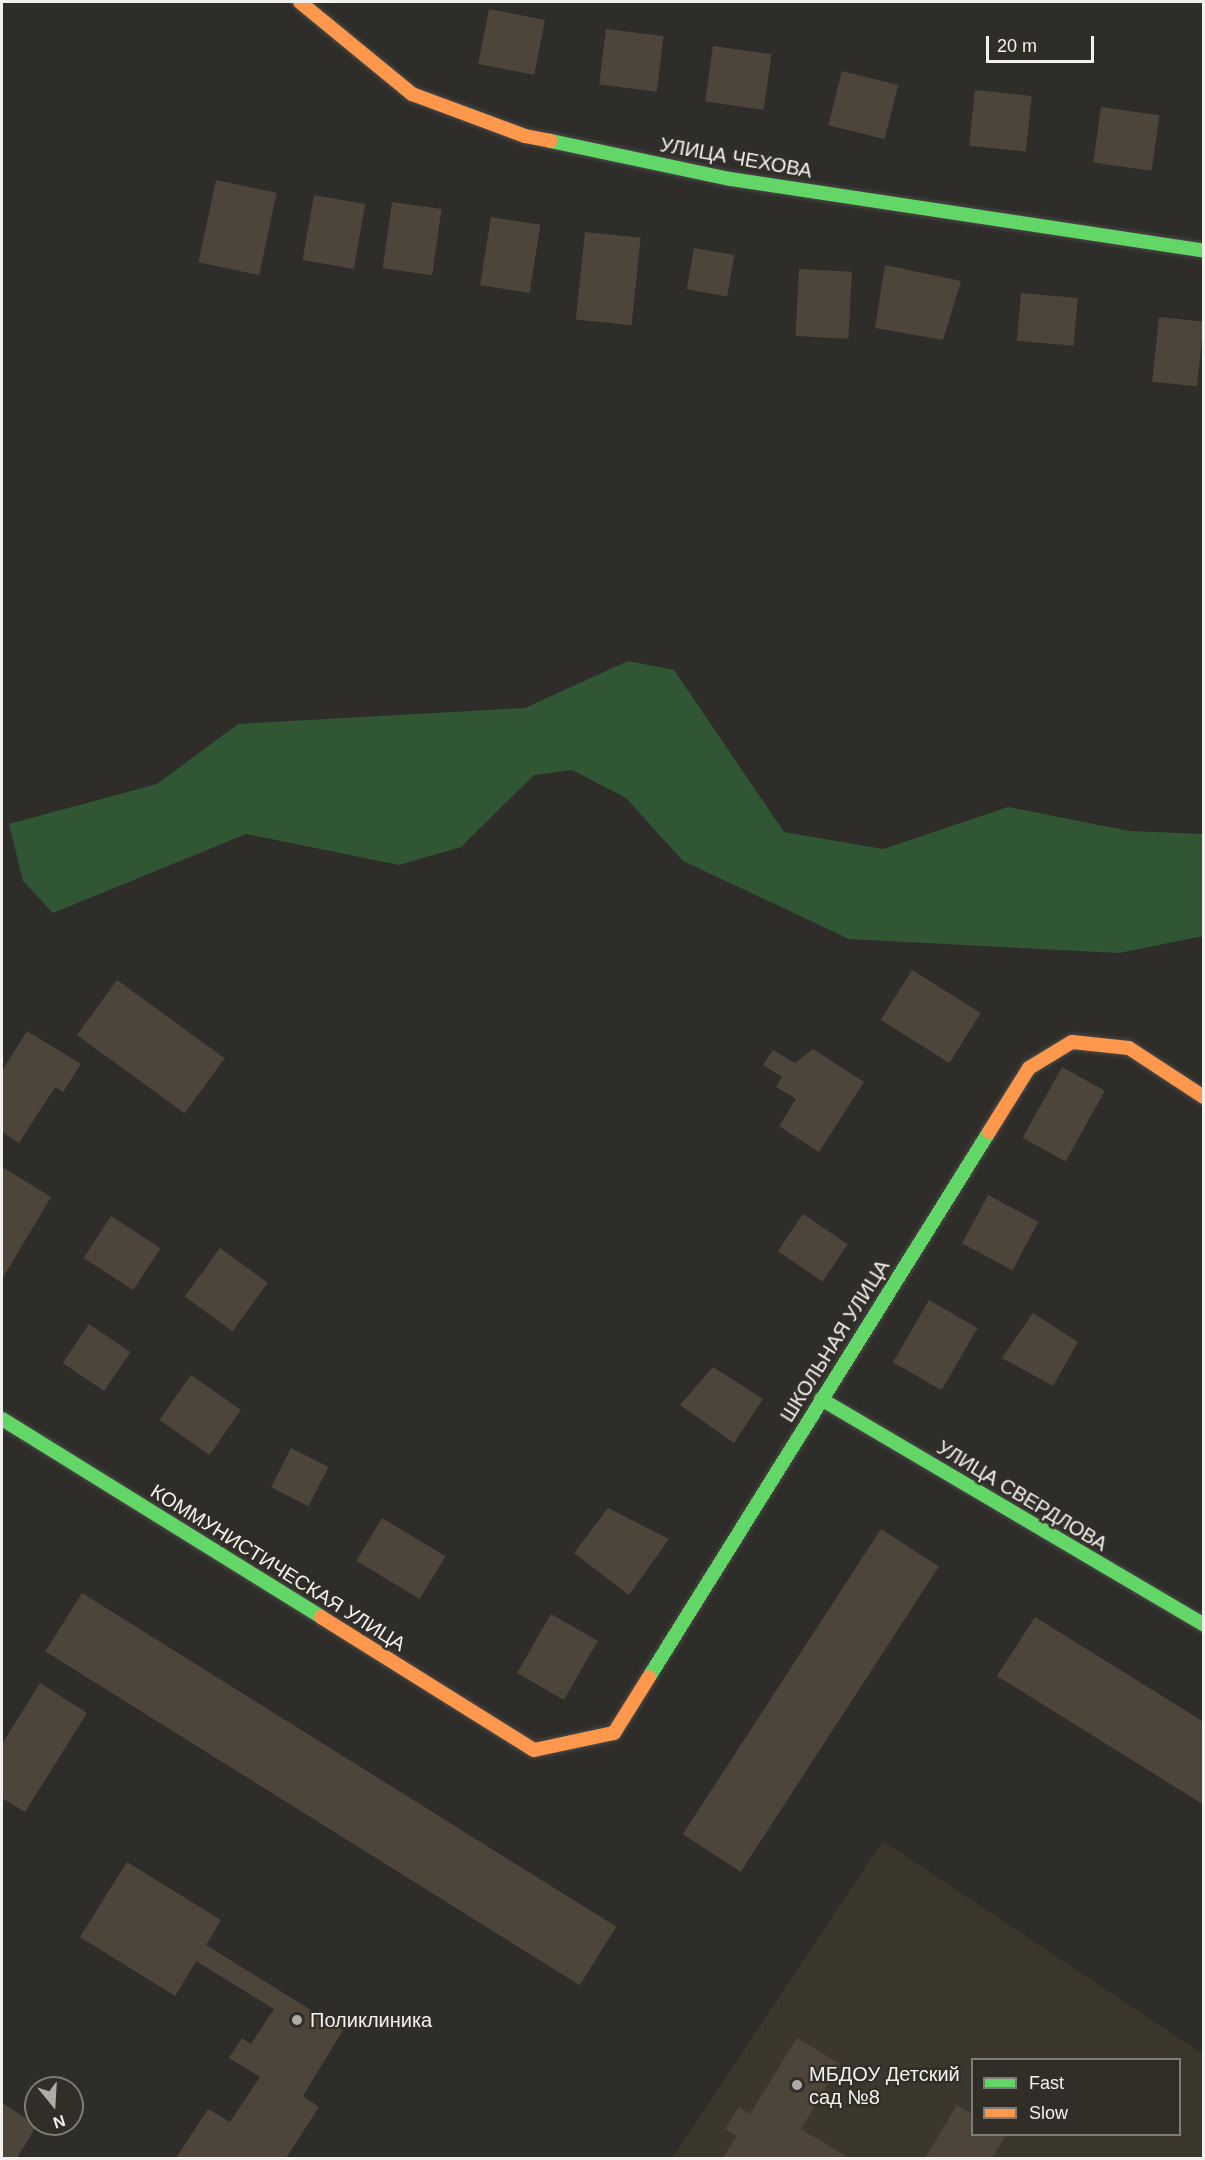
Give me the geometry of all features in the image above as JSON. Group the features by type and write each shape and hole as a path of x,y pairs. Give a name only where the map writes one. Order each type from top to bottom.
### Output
{"street":[{"name":"УЛИЦА ЧЕХОВА","path":"300,2 412,94 525,136 730,179 1203,251"},
{"name":"ШКОЛЬНАЯ УЛИЦА","path":"534,1750 614,1733 1029,1068 1072,1042 1129,1048 1203,1097"},
{"name":"УЛИЦА СВЕРДЛОВА","path":"821,1399 1203,1625"},
{"name":"КОММУНИСТИЧЕСКАЯ УЛИЦА","path":"2,1419 534,1750"}],"shaded area":[{"path":"883,1841 1203,2054 1203,2158 672,2158"}],"green space":[{"path":"628,661 674,670 784,832 883,849 1008,807 1129,831 1203,834 1203,936 1119,953 849,939 683,861 626,798 572,770 534,775 461,847 399,865 246,834 53,913 23,881 9,824 157,784 238,724 525,708"}],"building":[{"path":"489,9 545,20 534,75 478,64"},
{"path":"606,29 664,36 657,92 599,85"},
{"path":"713,46 771,54 764,110 705,101"},
{"path":"842,71 898,85 885,139 828,125"},
{"path":"975,90 1032,96 1026,152 969,146"},
{"path":"1101,107 1159,115 1152,171 1093,162"},
{"path":"216,180 277,193 259,275 199,262"},
{"path":"314,195 365,204 354,269 303,260"},
{"path":"392,202 442,209 432,275 383,268"},
{"path":"491,217 540,225 530,293 480,285"},
{"path":"585,232 641,238 631,325 576,320"},
{"path":"694,248 734,255 727,296 687,289"},
{"path":"885,265 961,281 943,340 875,328"},
{"path":"799,269 852,272 848,339 795,336"},
{"path":"1021,293 1078,298 1074,346 1017,341"},
{"path":"1159,317 1204,322 1197,386 1152,382"},
{"path":"912,970 981,1013 949,1063 881,1020"},
{"path":"117,980 225,1058 185,1113 77,1035"},
{"path":"27,1031 81,1064 63,1092 55,1087 19,1143 2,1132 2,1071"},
{"path":"813,1049 864,1082 819,1152 779,1126 796,1099 776,1087 782,1077 763,1065 773,1050 795,1063"},
{"path":"1062,1067 1105,1091 1066,1162 1023,1138"},
{"path":"4,1168 51,1197 2,1279 2,1173"},
{"path":"988,1195 1038,1222 1013,1270 962,1244"},
{"path":"803,1214 848,1244 823,1282 778,1251"},
{"path":"111,1216 160,1248 133,1290 84,1258"},
{"path":"220,1248 268,1283 232,1331 185,1297"},
{"path":"929,1300 977,1328 941,1390 893,1362"},
{"path":"1033,1313 1078,1342 1053,1386 1002,1358"},
{"path":"89,1324 130,1352 104,1391 63,1363"},
{"path":"713,1367 763,1399 734,1443 680,1405"},
{"path":"191,1375 241,1410 209,1455 159,1420"},
{"path":"291,1448 328,1467 308,1506 271,1487"},
{"path":"608,1508 669,1539 629,1595 574,1553"},
{"path":"382,1518 445,1556 420,1599 356,1561"},
{"path":"881,1529 939,1567 741,1872 683,1834"},
{"path":"82,1593 616,1927 580,1985 45,1652"},
{"path":"551,1614 598,1641 564,1700 517,1673"},
{"path":"1035,1617 1204,1722 1204,1805 997,1676"},
{"path":"40,1683 87,1713 25,1812 2,1798 2,1744"},
{"name":"Поликлиника","path":"127,1862 221,1920 206,1945 343,2030 303,2096 319,2107 286,2158 176,2158 208,2109 230,2122 260,2077 229,2058 242,2038 251,2044 274,2009 196,1961 175,1996 80,1937"},
{"name":"МБДОУ Детский сад №8","path":"797,2038 840,2064 801,2129 849,2158 723,2158 737,2136 725,2129 739,2107 750,2114"},
{"path":"2,2103 24,2117 24,2136 30,2136 17,2158 2,2158"},
{"name":"МБДОУ Детский сад №8","path":"957,2105 971,2113 971,2136 1006,2136 992,2158 925,2158"}],"traffic: fast":[{"path":"551,141 730,179 1204,251"},
{"path":"649,1677 989,1132"},
{"path":"821,1399 1204,1625"},
{"path":"2,1419 321,1617"}],"traffic: slow":[{"path":"300,2 412,94 525,136 551,141"},
{"path":"989,1132 1029,1068 1072,1042 1129,1048 1204,1097"},
{"path":"321,1617 534,1750 614,1733 649,1677"}],"place":[{"name":"Поликлиника","path":"297,2020"},
{"name":"МБДОУ Детский сад №8","path":"797,2085"}]}
